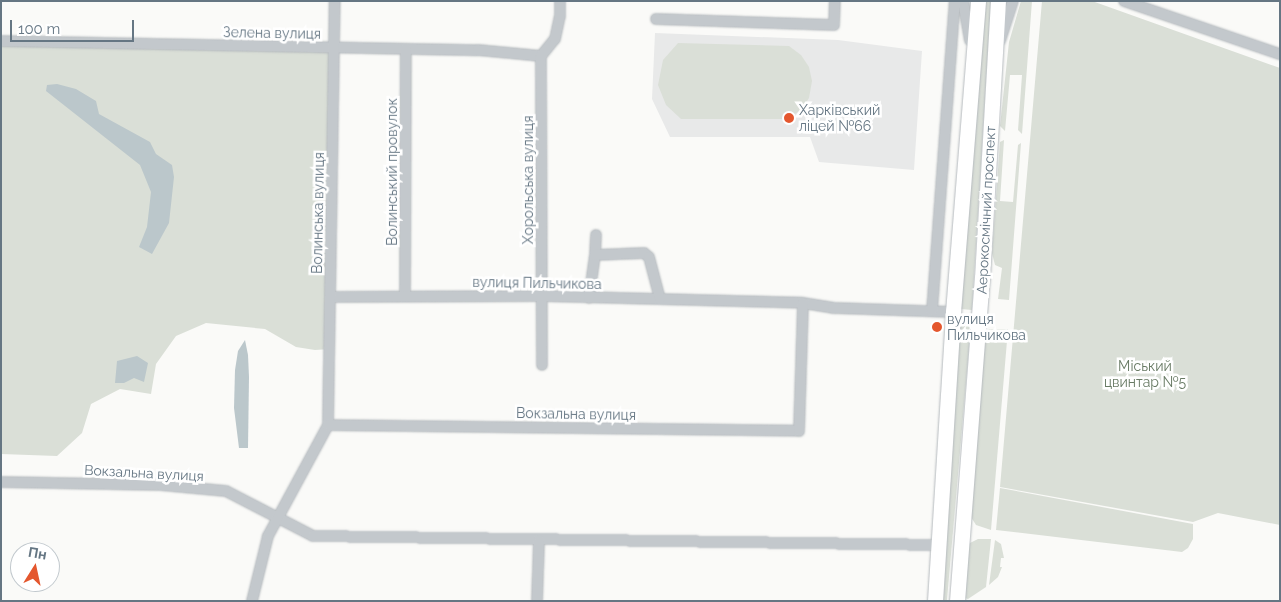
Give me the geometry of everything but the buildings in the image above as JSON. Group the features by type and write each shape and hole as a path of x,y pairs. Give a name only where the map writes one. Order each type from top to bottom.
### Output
{"main road":[{"name":"Аерокосмічний проспект","path":"935,601 940,545 952,312 978,1"},
{"name":"Аерокосмічний проспект","path":"957,601 982,278 998,1"}],"street":[{"name":"Волинська вулиця","path":"328,425 335,1"},
{"path":"541,56 555,39 560,16 560,1"},
{"path":"656,19 834,25 836,1"},
{"path":"932,311 950,46 955,1"},
{"name":"Аерокосмічний проспект","path":"963,1 972,59"},
{"name":"Аерокосмічний проспект","path":"994,59 1013,1"},
{"path":"1124,1 1280,54"},
{"name":"Зелена вулиця","path":"1,41 478,50 541,56"},
{"name":"Волинський провулок","path":"406,49 406,296"},
{"name":"Хорольська вулиця","path":"541,56 542,365"},
{"path":"589,298 596,234"},
{"path":"594,255 644,253 649,257 660,299"},
{"name":"вулиця Пильчикова","path":"331,297 543,296 803,303 833,308 952,312"},
{"name":"Вокзальна вулиця","path":"328,425 799,431 803,303"},
{"path":"252,601 268,536 328,425"},
{"name":"Вокзальна вулиця","path":"1,482 161,485 226,492 313,536 940,545"},
{"path":"537,601 539,540"}],"shaded area":[{"name":"Харківський ліцей №66","path":"655,33 838,40 922,51 914,170 819,162 810,137 670,137 652,99"},
{"path":"57,84 76,89 96,101 99,114 150,142 156,154 172,165 174,177 169,223 152,254 139,247 147,227 151,192 140,165 46,91 47,85"},
{"path":"245,340 249,377 248,448 239,448 234,408 235,370 238,351"},
{"path":"137,356 148,363 144,382 134,378 124,383 115,383 117,361"}],"green space":[{"path":"986,1 991,1 972,310 961,309"},
{"path":"1021,1 1032,1 1022,134 1018,130 1022,75 1010,75 1005,131 1000,126 1009,42"},
{"name":"Міський цвинтар №5","path":"1042,1 1092,1 1280,68 1280,525 1218,513 1193,522 1000,487"},
{"path":"1,41 334,48 330,349 315,350 296,347 265,329 206,323 176,336 156,364 151,394 120,389 91,404 82,433 57,456 1,454"},
{"path":"678,43 789,46 801,55 809,67 812,81 809,98 801,110 787,119 681,119 666,105 658,85 663,60"},
{"path":"1004,140 1000,201 1013,202 1018,145 1021,143 1009,300 998,299 1002,268 995,265 992,253 1000,142"},
{"path":"959,325 971,326 947,601 935,601"},
{"path":"986,329 1008,329 991,530 976,525 971,517"},
{"path":"1000,488 1193,524 1193,539 1188,548 1182,552 996,530"},
{"path":"978,539 991,539 986,587 968,599 965,598 968,544"},
{"path":"995,540 1001,544 1004,558 1001,558 1000,567 1002,567 998,577 989,585"}],"place":[{"name":"Харківський ліцей №66","path":"789,118"},
{"name":"вулиця Пильчикова","path":"937,327"}]}
